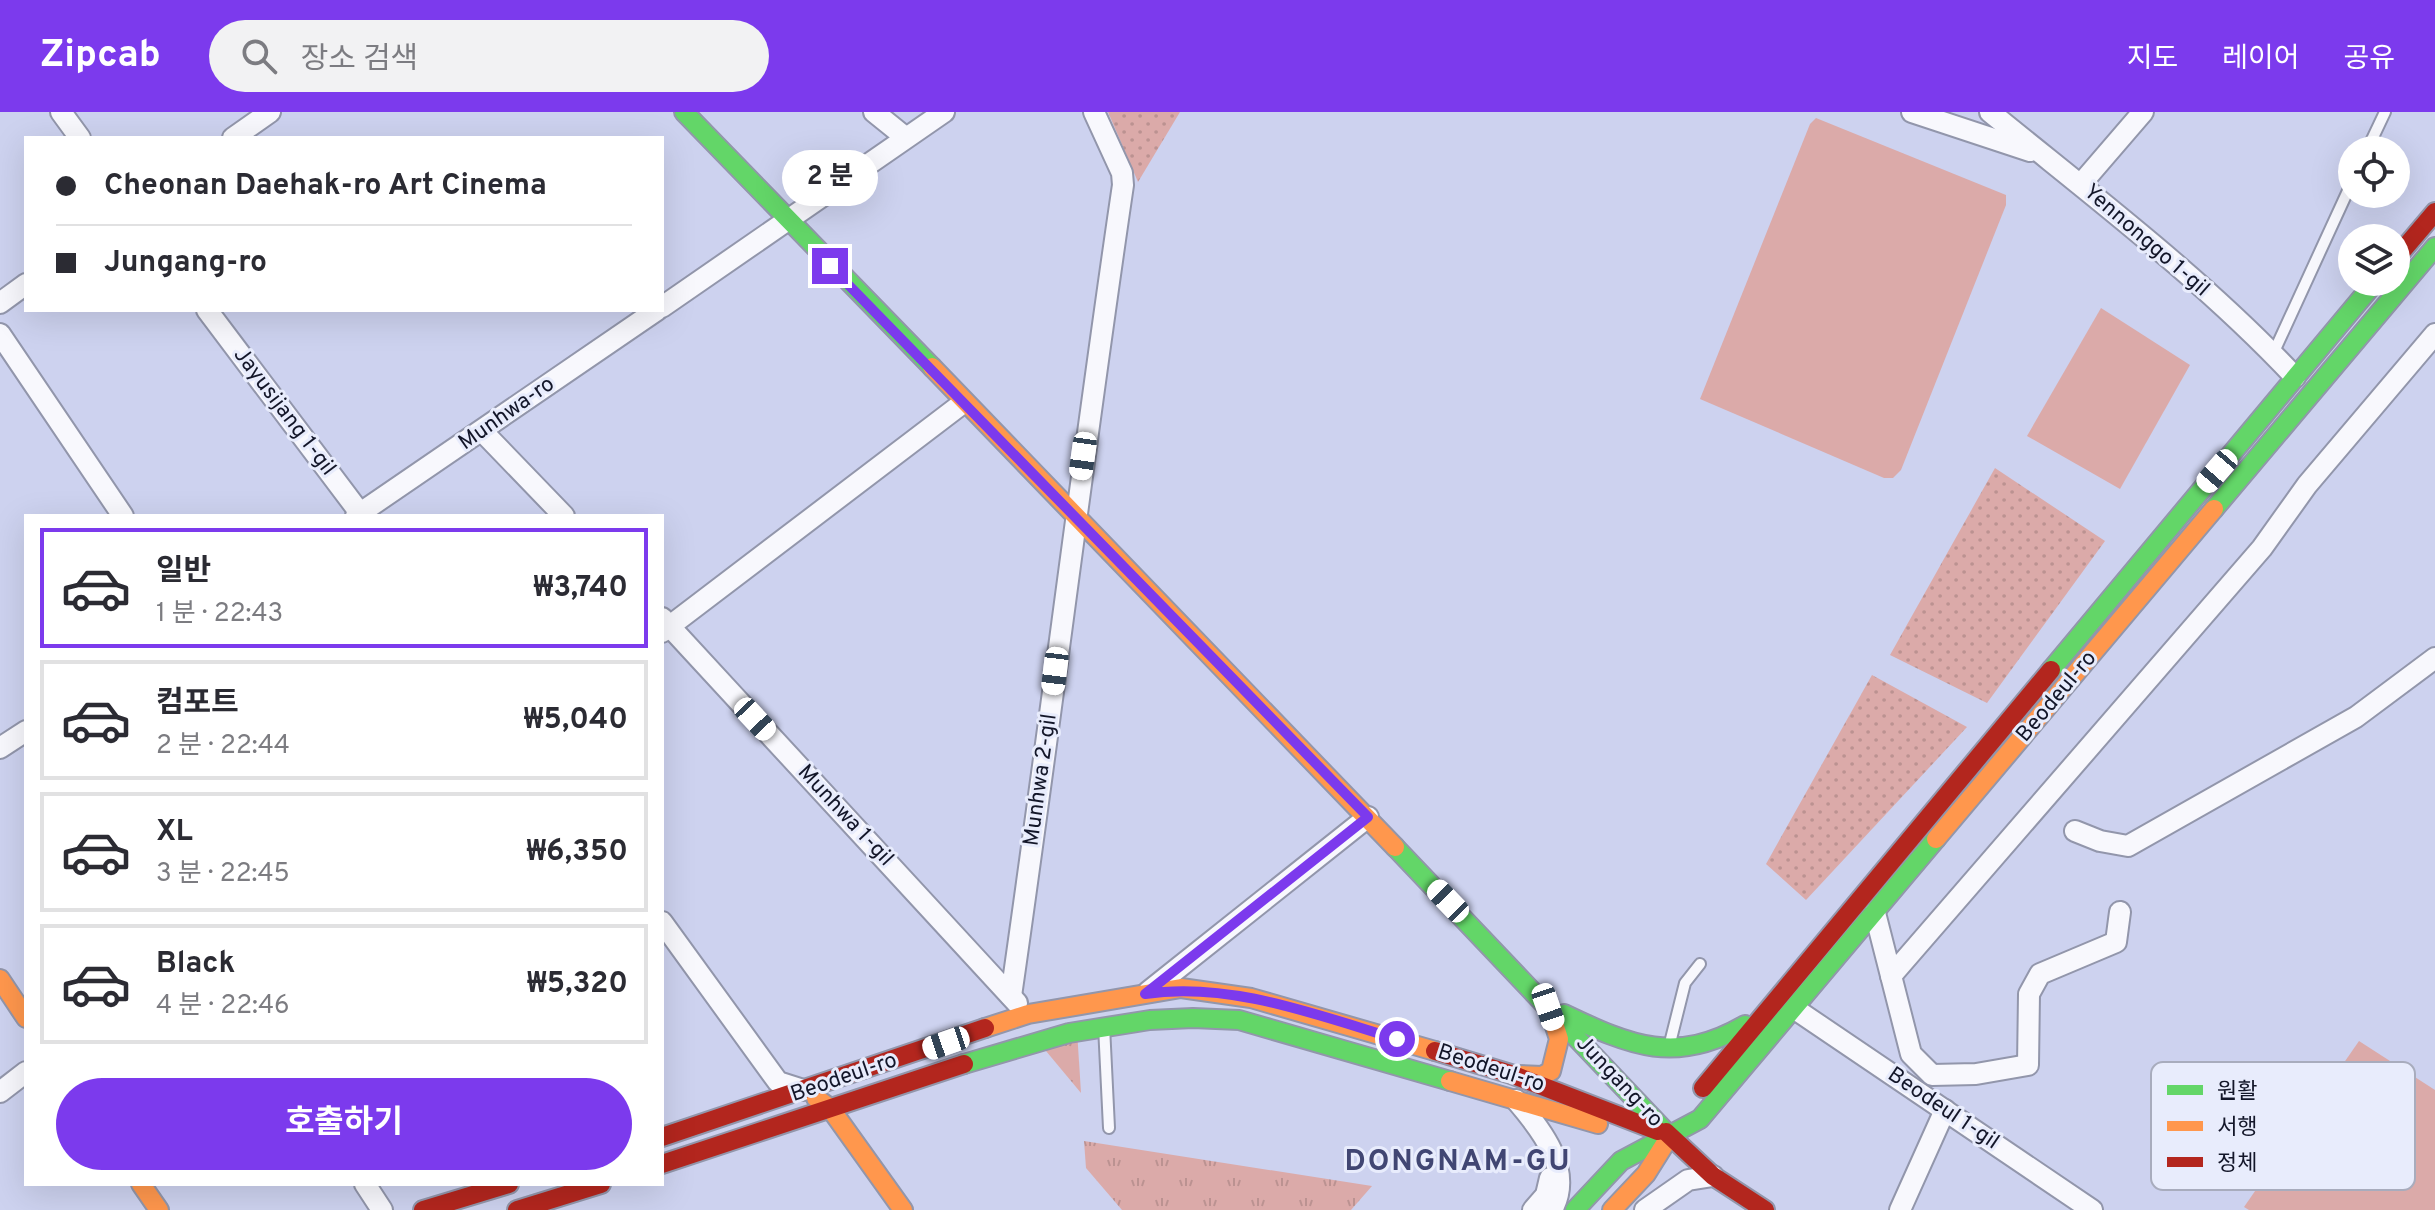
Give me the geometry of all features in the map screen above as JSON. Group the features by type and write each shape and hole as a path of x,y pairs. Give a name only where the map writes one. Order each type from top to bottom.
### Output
{"street":[{"path":"61,112 79,136"},
{"path":"236,136 270,112"},
{"name":"Jungang-ro","path":"684,112 755,183 786,221 1368,817 1670,1136 1713,1176 1765,1210"},
{"path":"874,112 905,137"},
{"name":"Munhwa-ro","path":"664,305 944,112"},
{"name":"Munhwa 2-gil","path":"1011,996 1044,764 1074,516 1123,185 1122,173 1094,112"},
{"path":"1912,112 2042,154"},
{"name":"Yennonggo 1-gil","path":"1990,112 2081,184 2295,377"},
{"path":"2081,184 2143,112"},
{"path":"2410,241 2435,212"},
{"name":"Beodeul-ro","path":"664,1163 1044,1037 1104,1024 1183,1015 1239,1020 1597,1124 1670,1136 1700,1119 1795,1009 2435,247"},
{"path":"0,303 24,285"},
{"name":"Beodeul-ro","path":"1670,1136 1684,1111 1765,1011 2363,296"},
{"name":"Jayusijang 1-gil","path":"208,312 357,514"},
{"name":"Munhwa-ro","path":"359,514 654,312"},
{"path":"0,334 122,514"},
{"path":"1891,976 2262,548 2307,485 2435,334"},
{"path":"665,625 963,403"},
{"path":"482,431 562,514"},
{"name":"Munhwa 1-gil","path":"665,625 1028,1014"},
{"path":"2075,831 2100,841 2128,846 2356,717 2435,658"},
{"path":"0,748 24,732"},
{"path":"1145,994 1368,817"},
{"path":"1875,913 1911,1054 1932,1075 1976,1074 2028,1065 2029,994 2040,974 2116,942 2120,912"},
{"path":"664,925 778,1082 806,1091 830,1108 903,1210"},
{"path":"0,979 24,1015"},
{"name":"Beodeul-ro","path":"664,1136 1028,1014 1181,988 1251,998 1511,1074 1670,1136"},
{"path":"1548,1007 1640,1047 1685,1051 1723,1040 1765,1011"},
{"path":"1511,1074 1542,1076 1551,1071 1559,1039 1548,1007"},
{"name":"Beodeul 1-gil","path":"1795,1009 2092,1210"},
{"path":"0,1092 24,1074"},
{"path":"1516,1100 1545,1132 1560,1174 1557,1200 1552,1210"},
{"path":"1900,1210 1945,1110"},
{"path":"1575,1210 1621,1161 1670,1136"},
{"path":"1612,1210 1646,1174 1670,1136"},
{"path":"1533,1210 1546,1195 1552,1154"},
{"path":"1645,1210 1688,1180 1713,1176"},
{"path":"142,1186 156,1206 172,1210"},
{"path":"366,1186 382,1210"},
{"path":"423,1210 502,1186"},
{"path":"517,1210 576,1202 598,1186"}],"lane":[{"path":"2374,136 2385,112"},
{"path":"2273,354 2340,208"},
{"path":"1669,1049 1685,983 1700,964"},
{"path":"1104,1024 1109,1128"}],"green space":[{"path":"1108,112 1180,112 1138,182"},
{"path":"1816,118 2006,195 2006,205 1901,470 1893,478 1884,478 1700,399 1810,124"},
{"path":"2101,308 2190,365 2120,489 2027,436"},
{"path":"1995,468 2105,541 1987,703 1890,655"},
{"path":"1872,675 1967,727 1806,900 1766,864"},
{"path":"1077,1030 1081,1093 1036,1039"},
{"path":"2359,1041 2392,1062 2344,1062"},
{"path":"2415,1077 2435,1090 2435,1210 2249,1210 2244,1207 2256,1190 2415,1190"},
{"path":"1084,1141 1372,1186 1351,1210 1122,1210 1086,1168"}],"traffic: fast":[{"path":"684,112 932,367"},
{"path":"2214,509 2435,247"},
{"path":"2051,670 2363,296"},
{"path":"1575,1210 1621,1161 1700,1119 1936,839"},
{"path":"1395,847 1666,1132"},
{"path":"1564,1014 1633,1042 1675,1048 1697,1045 1745,1025"},
{"path":"964,1064 1069,1033 1150,1020 1193,1018 1239,1020 1450,1081"}],"traffic: slow":[{"path":"932,367 1395,847"},
{"path":"1936,839 2214,509"},
{"path":"0,979 24,1015"},
{"path":"985,1028 1028,1014 1181,988 1251,998 1435,1051"},
{"path":"1517,1075 1542,1076 1551,1071 1559,1039 1550,1011"},
{"path":"1450,1081 1598,1124"},
{"path":"816,1098 830,1108 903,1210"},
{"path":"1612,1210 1646,1174 1668,1139"},
{"path":"142,1186 159,1210"}],"traffic: jam":[{"path":"2410,241 2435,212"},
{"path":"1703,1088 2051,670"},
{"path":"664,1136 985,1028"},
{"path":"1435,1051 1511,1074 1658,1131"},
{"path":"664,1163 964,1064"},
{"path":"1666,1132 1713,1176 1765,1210"},
{"path":"423,1210 502,1186"},
{"path":"517,1210 595,1186"}],"district":[{"name":"DONGNAM-GU","path":"1458,1162"}],"route":[{"path":"830,266 1368,817 1145,994 1181,988 1251,998 1397,1039"}]}
